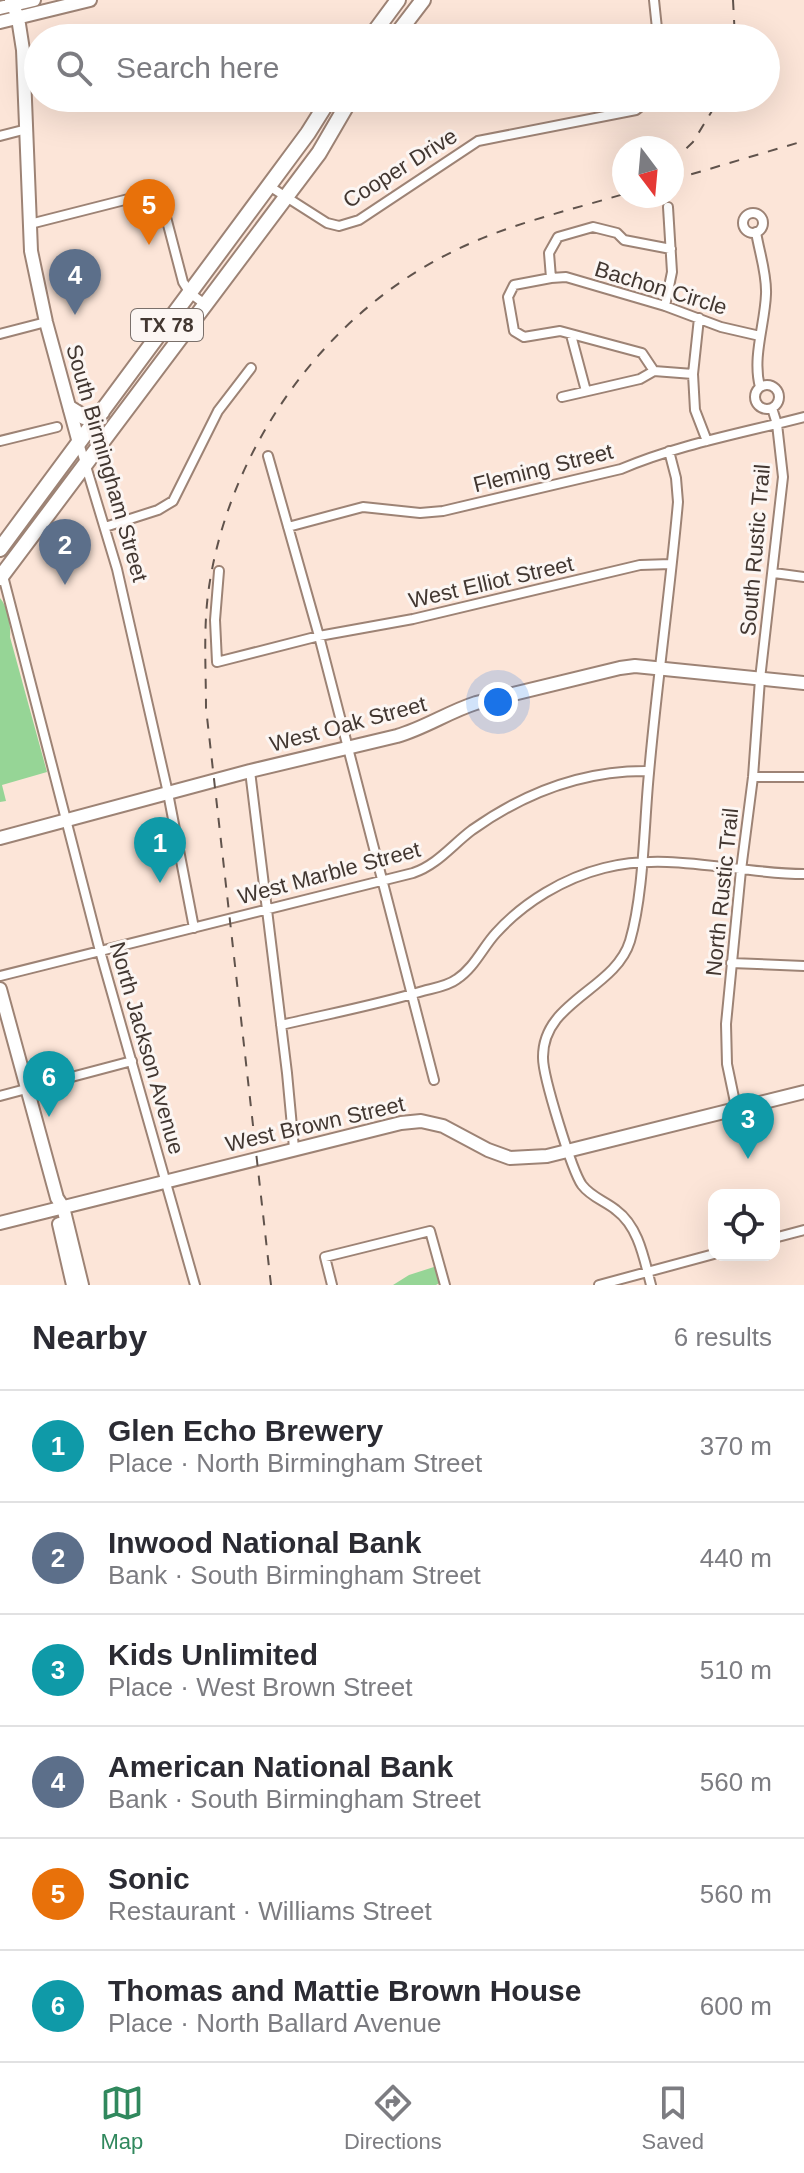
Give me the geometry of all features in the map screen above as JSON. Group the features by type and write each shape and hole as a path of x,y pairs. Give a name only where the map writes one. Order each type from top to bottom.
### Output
{"main road":[{"path":"8,4 34,0"},
{"path":"0,22 90,0"},
{"path":"380,24 398,0"},
{"path":"405,24 423,0"},
{"name":"South Birmingham Street","path":"8,4 18,18 24,92"},
{"name":"South Birmingham Street","path":"26,112 34,269 79,443"},
{"name":"TX 78","path":"1,544 103,412 320,112"},
{"name":"TX 78","path":"1,577 319,153 343,112"},
{"path":"71,409 84,417 103,412"},
{"name":"West Oak Street","path":"0,838 250,771 420,730 453,711 476,703 620,668 635,666 804,683"},
{"path":"0,989 82,1285"},
{"name":"West Brown Street","path":"0,1223 58,1204 401,1123 421,1121 443,1126 510,1158 547,1156 804,1092"},
{"path":"58,1204 73,1285"}],"street":[{"path":"654,0 657,24"},
{"name":"Cooper Drive","path":"269,186 315,218 341,225 359,220 478,141 629,112"},
{"path":"0,136 27,129"},
{"path":"30,224 156,192 161,198 183,282 190,293 206,305"},
{"path":"665,306 672,272 668,208"},
{"name":"Bachon Circle","path":"551,278 549,253 558,237 593,227 617,233 624,240 671,249"},
{"path":"756,232 767,292 760,336 760,387 755,396 757,404 772,408 778,403 778,392 768,385 760,387"},
{"name":"Bachon Circle","path":"654,371 642,353 560,331 524,337 514,331 508,297 514,285 566,277 760,336"},
{"path":"699,318 693,374 695,410 707,441"},
{"path":"0,334 46,322"},
{"path":"571,335 586,391"},
{"path":"105,527 158,510 173,501 218,411 251,368"},
{"path":"562,397 640,379 654,371 693,374"},
{"name":"South Rustic Trail","path":"760,679 783,477 777,424 772,408"},
{"name":"Fleming Street","path":"288,527 363,507 420,513 443,511 621,469 637,460 804,417"},
{"path":"0,441 57,427"},
{"name":"South Birmingham Street","path":"79,443 117,569 168,793 194,928"},
{"path":"651,1285 634,1230 616,1209 584,1188 575,1173 543,1059 547,1037 558,1017 615,969 626,953 631,938 678,502 669,451"},
{"path":"268,456 319,636 434,1080"},
{"name":"West Elliot Street","path":"219,571 215,620 217,662 319,636 413,619 640,565 671,564"},
{"path":"774,573 804,577"},
{"name":"North Jackson Avenue","path":"1,577 100,951 195,1285"},
{"name":"North Rustic Trail","path":"736,1107 727,1064 726,1024 753,777 760,679"},
{"path":"250,771 294,1148"},
{"name":"West Marble Street","path":"0,976 425,869 475,828 535,793 582,778 625,771 649,771"},
{"path":"753,777 804,777"},
{"path":"281,1025 413,994 458,979 513,916 558,885 602,868 641,862 804,874"},
{"path":"731,963 767,967 804,966"},
{"path":"0,1096 132,1061"},
{"path":"780,1236 804,1230"},
{"path":"332,1285 325,1257 430,1231 445,1285"},
{"path":"599,1285 708,1256"}],"green space":[{"path":"0,598 8,616 10,637 47,772 2,785 6,801 0,802"},
{"path":"437,1266 441,1282 436,1285 393,1285 409,1275"}],"railway":[{"path":"733,0 734,24"},
{"path":"684,151 711,112"},
{"path":"684,176 804,141"},
{"path":"271,1285 206,708 207,602 220,535 238,484 262,436 291,390 325,348 363,311 406,278 472,242 536,219 612,197"}],"place":[{"name":"Sonic","path":"149,245"},
{"name":"American National Bank","path":"75,315"},
{"name":"Inwood National Bank","path":"65,585"},
{"name":"Glen Echo Brewery","path":"160,883"},
{"name":"Thomas and Mattie Brown House","path":"49,1117"},
{"name":"Kids Unlimited","path":"748,1159"}]}
